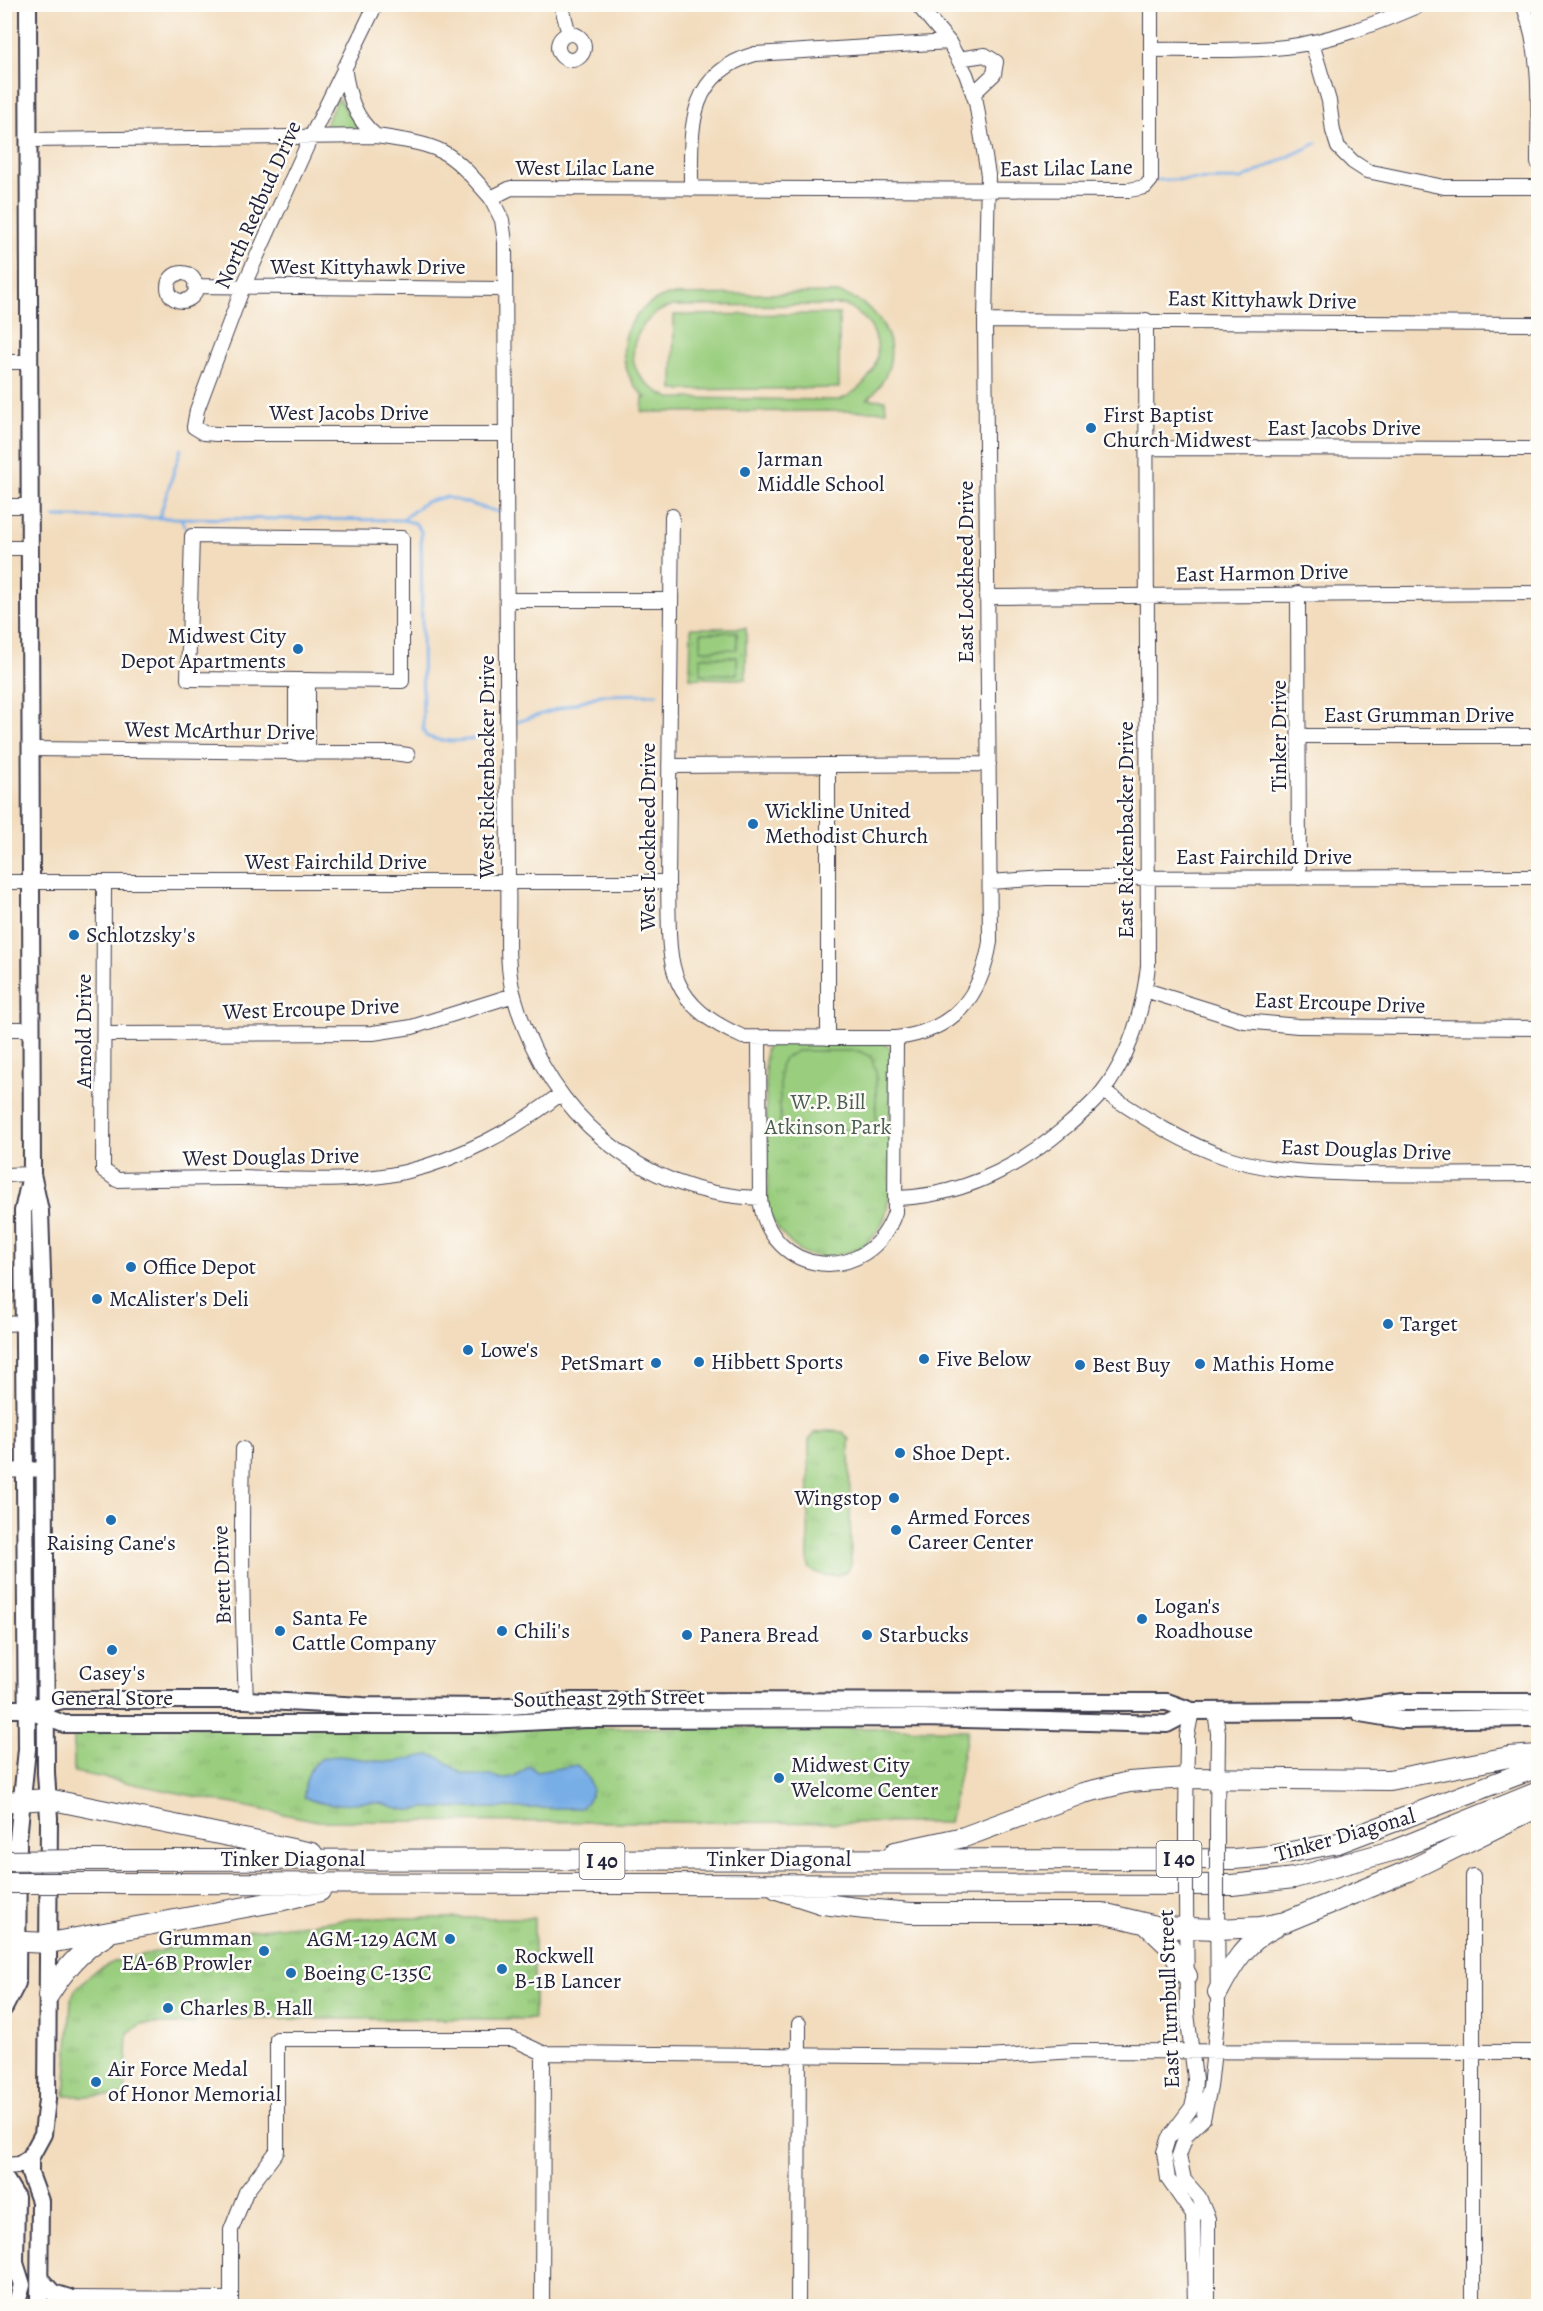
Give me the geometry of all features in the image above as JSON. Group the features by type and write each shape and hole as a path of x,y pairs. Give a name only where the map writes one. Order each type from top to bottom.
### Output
{"highway":[{"path":"857,1861 974,1834 1107,1786 1186,1778 1389,1780 1509,1757 1539,1755"},
{"name":"Tinker Diagonal","path":"4,1861 857,1861 1270,1856 1305,1851 1368,1833 1488,1784 1539,1767"},
{"name":"Tinker Diagonal","path":"4,1883 1232,1885 1282,1879 1395,1850 1539,1792"},
{"path":"13,1801 48,1799 257,1840 347,1861"},
{"path":"1218,1992 1232,1966 1259,1935 1408,1871 1539,1807"},
{"path":"760,1883 823,1904 911,1913 1102,1913 1147,1925 1186,1929 1260,1927 1285,1922"},
{"path":"11,1942 49,1943 114,1932 279,1901 349,1884"},
{"path":"1147,1925 1169,1947 1187,1976"},
{"path":"48,1996 63,1972 80,1955 94,1943 114,1932"}],"main road":[{"path":"4,2008 17,1983 11,1942 18,1839 13,1801 27,1749 26,1709 35,1470 44,1336 40,1211 32,1174 28,4"},
{"path":"32,1174 23,1211 25,1353 35,1470 46,1710 49,1943 44,2126 30,2158 30,2174 40,2201 39,2307"},
{"name":"Southeast 29th Street","path":"4,1709 46,1710 63,1700 246,1700 363,1706 497,1707 581,1701 1167,1702 1192,1711 1341,1710 1401,1702 1530,1702 1539,1704"},
{"name":"Southeast 29th Street","path":"46,1710 64,1724 434,1724 585,1719 901,1718 1167,1724 1192,1711"},
{"name":"Southeast 29th Street","path":"1341,1710 1402,1720 1539,1716"},
{"path":"4,2166 19,2165 30,2158"},
{"path":"4,2177 16,2197 15,2263 22,2285 16,2307"},
{"path":"40,2279 64,2302"}],"street":[{"name":"North Redbud Drive","path":"194,428 196,410 243,287 311,136 376,4"},
{"path":"561,4 569,34"},
{"name":"East Lockheed Drive","path":"828,1038 896,1038 920,1035 944,1023 967,1004 978,985 990,942 986,597 987,190 983,138 973,93 958,59 949,42 917,4"},
{"path":"1151,4 1151,50 1283,48 1342,35 1422,4"},
{"path":"1523,4 1535,34 1538,66 1539,164"},
{"path":"691,189 691,131 696,107 705,87 720,71 739,59 756,54 949,42"},
{"path":"1312,43 1329,101 1333,131 1338,147 1353,162 1367,171 1444,187 1539,187"},
{"name":"East Lilac Lane","path":"987,190 1129,190 1145,187 1151,180 1152,170 1151,50"},
{"path":"958,59 985,56 996,62 994,74 973,93"},
{"path":"344,67 350,100 365,126 376,136"},
{"name":"West Lilac Lane","path":"28,140 376,136 424,143 443,150 461,164 491,198 511,188 987,190"},
{"name":"West Rickenbacker Drive","path":"491,198 502,220 504,289 508,600 508,882 510,977 514,995 537,1058 560,1095 590,1128 652,1172 705,1191 760,1198"},
{"name":"West Kittyhawk Drive","path":"195,286 504,289"},
{"name":"East Kittyhawk Drive","path":"985,321 1146,320 1539,324"},
{"name":"East Rickenbacker Drive","path":"898,1198 934,1195 962,1188 1007,1169 1046,1144 1103,1091 1122,1059 1136,1024 1145,990 1149,878 1146,596 1149,448 1146,320"},
{"path":"4,362 29,362"},
{"name":"West Jacobs Drive","path":"194,428 204,433 216,434 506,434"},
{"path":"1538,450 1539,444"},
{"name":"East Jacobs Drive","path":"1149,448 1538,450"},
{"path":"4,506 29,506"},
{"name":"West Lockheed Drive","path":"672,516 668,882 669,941 678,988 698,1011 722,1028 742,1037 828,1038"},
{"path":"192,536 402,538 402,681 302,680 188,679 192,536"},
{"path":"4,548 30,548"},
{"name":"Tinker Drive","path":"1298,593 1299,878"},
{"name":"East Harmon Drive","path":"986,597 1539,593"},
{"path":"508,600 671,600"},
{"path":"302,680 302,753"},
{"name":"East Grumman Drive","path":"1300,736 1539,736"},
{"name":"West McArthur Drive","path":"31,749 408,755"},
{"path":"669,766 989,764"},
{"path":"828,765 828,1038"},
{"name":"East Fairchild Drive","path":"990,882 1149,878 1539,877"},
{"name":"West Fairchild Drive","path":"4,882 104,884 668,882"},
{"name":"Arnold Drive","path":"104,884 104,1170 109,1176"},
{"name":"East Ercoupe Drive","path":"1145,990 1244,1021 1298,1026 1539,1028"},
{"name":"West Ercoupe Drive","path":"105,1034 373,1033 412,1027 514,995"},
{"path":"4,1029 31,1029"},
{"path":"759,1038 760,1198 763,1219 783,1247 808,1261 830,1265 850,1261 875,1246 891,1225 898,1198 896,1038"},
{"name":"East Douglas Drive","path":"1103,1091 1153,1124 1190,1143 1228,1158 1272,1168 1397,1174 1539,1174"},
{"name":"West Douglas Drive","path":"109,1176 117,1180 294,1181 403,1172 444,1160 500,1135 560,1095"},
{"path":"4,1175 32,1174"},
{"path":"4,1324 25,1323"},
{"name":"Brett Drive","path":"243,1449 241,1550 244,1578 246,1700"},
{"path":"4,1471 35,1470"},
{"name":"East Turnbull Street","path":"1192,1711 1187,1736 1186,1929 1187,2013 1195,2079 1192,2108 1174,2130 1164,2152 1168,2179 1193,2216 1195,2307"},
{"name":"East Turnbull Street","path":"1208,2307 1208,2219 1199,2197 1184,2180 1179,2156 1186,2135 1203,2119 1210,2087 1218,1992 1218,1778 1215,1711"},
{"path":"1473,1876 1473,2307"},
{"path":"798,2307 799,2024"},
{"path":"64,2302 231,2303 231,2230 246,2192 278,2151 278,2039 513,2039 543,2053 988,2057 1074,2051 1539,2052"},
{"path":"542,2307 543,2053"}],"green space":[{"path":"338,98 356,124 355,129 328,130 324,127"},
{"path":"839,293 857,300 871,310 882,323 888,337 891,352 888,368 881,384 868,399 885,400 886,411 642,412 643,398 646,398 634,384 627,370 624,355 625,340 630,326 639,313 668,295","holes":["845,305 860,315 871,327 876,340 877,354 874,368 866,380 854,391 839,400 670,398 646,383 635,365 633,354 635,343 645,323 653,315 673,306"]},
{"path":"839,314 839,388 673,390 674,315"},
{"path":"691,628 746,628 746,679 690,678"},
{"path":"737,632 737,649 701,650 701,633"},
{"path":"701,657 737,657 737,674 701,674"},
{"name":"W.P. Bill Atkinson Park","path":"772,1043 884,1043 891,1049 890,1179 886,1215 879,1230 868,1242 852,1251 830,1257 820,1257 801,1251 785,1238 768,1212 765,1050"},
{"path":"797,1051 859,1051 871,1057 876,1071 876,1121 866,1126 842,1130 780,1124 780,1066 784,1058"},
{"path":"843,1432 849,1439 851,1564 847,1572 838,1575 823,1575 814,1572 808,1563 809,1440 814,1433"},
{"path":"74,1727 968,1730 949,1823 318,1821 74,1772"},
{"path":"360,1918 534,1918 534,2019 194,2019 194,2024 141,2024 128,2033 125,2096 65,2096 71,2000 75,1990 93,1972 116,1961 251,1930"}],"water":[{"path":"430,1755 441,1758 461,1773 477,1776 490,1775 501,1779 513,1777 530,1766 537,1772 577,1765 589,1781 592,1791 581,1808 425,1808 410,1810 368,1802 325,1804 304,1797 307,1776 314,1764 324,1758 337,1756 382,1762"}],"waterway":[{"path":"1158,180 1242,179 1317,143"},
{"path":"159,518 181,449"},
{"path":"402,520 425,502 446,497 502,513"},
{"path":"54,517 402,520 415,523 421,531 423,729 426,736 452,741 479,737 496,731"},
{"path":"181,519 189,533"},
{"path":"517,722 601,695 657,694"}],"place":[{"name":"First Baptist Church Midwest","path":"1091,428"},
{"name":"Jarman Middle School","path":"745,472"},
{"name":"Midwest City Depot Apartments","path":"298,649"},
{"name":"Wickline United Methodist Church","path":"753,824"},
{"name":"Schlotzsky's","path":"74,935"},
{"name":"Office Depot","path":"131,1267"},
{"name":"McAlister's Deli","path":"97,1299"},
{"name":"Target","path":"1388,1324"},
{"name":"Lowe's","path":"468,1350"},
{"name":"Five Below","path":"924,1359"},
{"name":"Hibbett Sports","path":"699,1362"},
{"name":"PetSmart","path":"656,1363"},
{"name":"Mathis Home","path":"1200,1364"},
{"name":"Best Buy","path":"1080,1365"},
{"name":"Shoe Dept.","path":"900,1453"},
{"name":"Wingstop","path":"894,1498"},
{"name":"Raising Cane's","path":"111,1520"},
{"name":"Armed Forces Career Center","path":"896,1530"},
{"name":"Logan's Roadhouse","path":"1142,1619"},
{"name":"Santa Fe Cattle Company","path":"280,1631"},
{"name":"Chili's","path":"502,1631"},
{"name":"Panera Bread","path":"687,1635"},
{"name":"Starbucks","path":"867,1635"},
{"name":"Casey's General Store","path":"112,1650"},
{"name":"Midwest City Welcome Center","path":"779,1778"},
{"name":"AGM-129 ACM","path":"450,1939"},
{"name":"Grumman EA-6B Prowler","path":"264,1951"},
{"name":"Rockwell B-1B Lancer","path":"502,1969"},
{"name":"Boeing C-135C","path":"291,1973"},
{"name":"Charles B. Hall","path":"168,2008"},
{"name":"Air Force Medal of Honor Memorial","path":"96,2082"}]}
